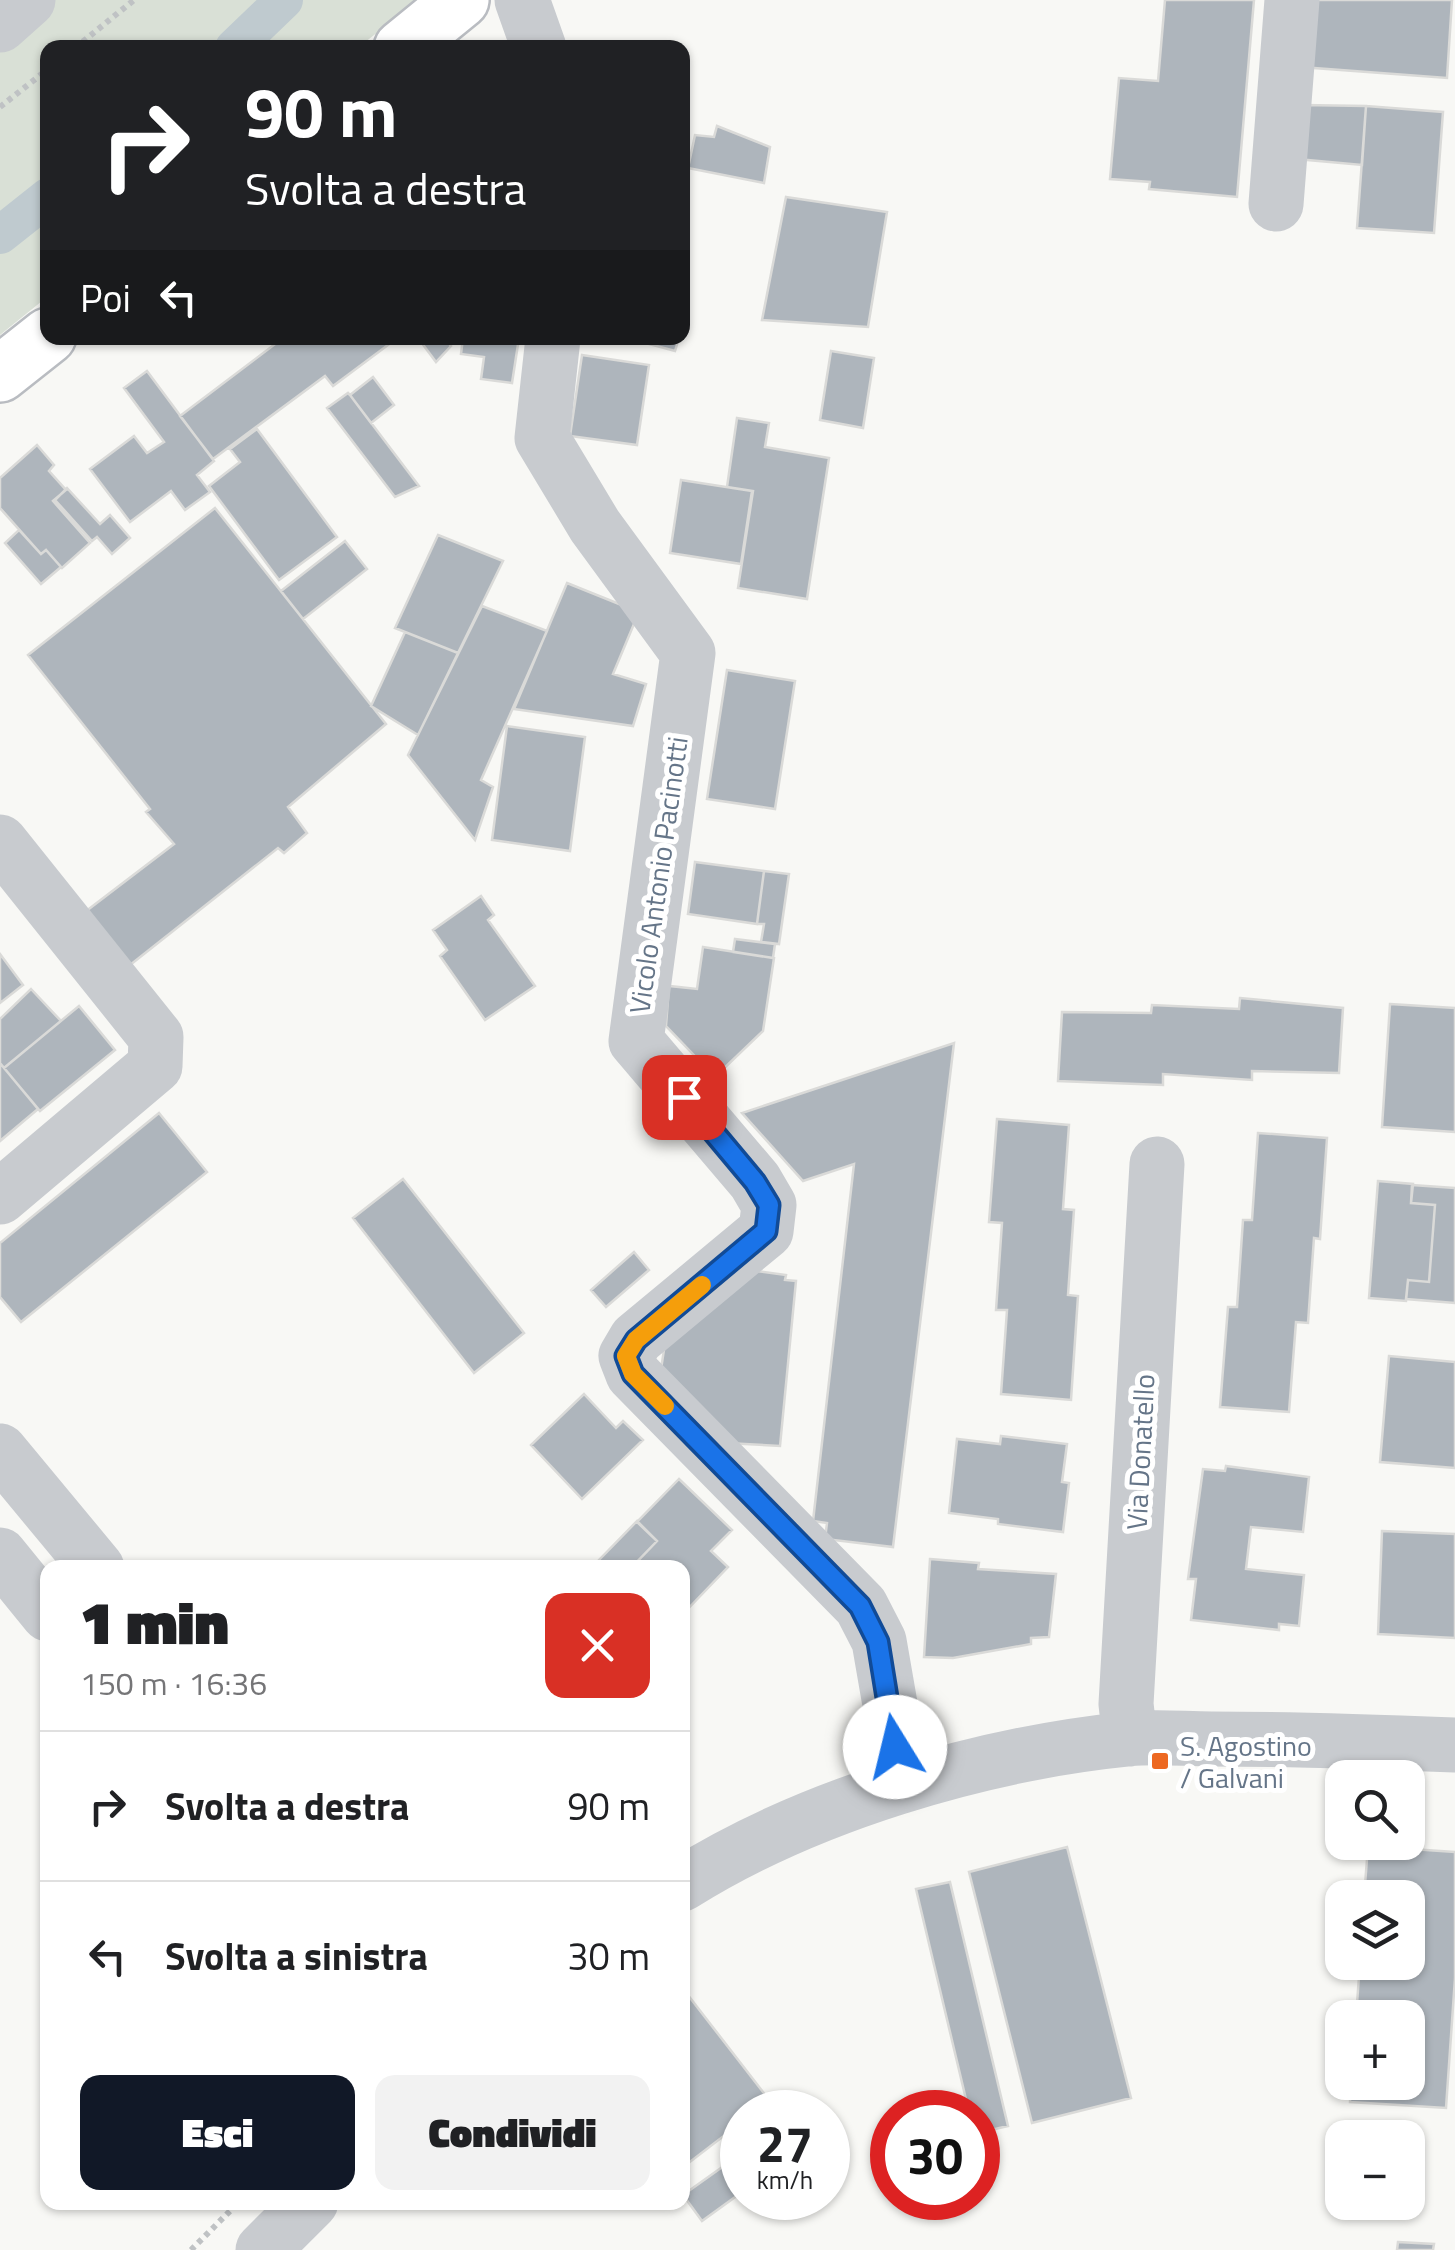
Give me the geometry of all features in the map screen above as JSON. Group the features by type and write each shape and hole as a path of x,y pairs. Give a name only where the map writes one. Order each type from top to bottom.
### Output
{"main road":[{"path":"412,40 460,0"},
{"path":"0,374 40,342"}],"street":[{"path":"0,25 28,0"},
{"path":"522,0 536,40"},
{"path":"1276,204 1292,0"},
{"name":"Vicolo Antonio Pacinotti","path":"552,345 542,438 596,526 688,653 636,1041 755,1182 769,1205 766,1231 636,1340 626,1356 633,1374 860,1606 878,1642 904,1786"},
{"path":"0,842 156,1037 155,1066 0,1197"},
{"name":"Via Donatello","path":"1130,1739 1126,1704 1156,1164"},
{"path":"0,1450 90,1560"},
{"path":"0,1555 40,1604"},
{"path":"690,1879 755,1842 904,1786 1012,1758 1130,1739 1455,1746"},
{"path":"263,2250 302,2210"}],"path":[{"path":"85,40 134,0"},
{"path":"0,107 40,75"},
{"path":"191,2250 231,2210"}],"shaded area":[{"path":"30,0 418,0 368,40 40,40 40,303 0,335 0,27"}],"building":[{"path":"1165,0 1254,0 1237,197 1149,189 1150,182 1110,179 1119,78 1158,81"},
{"path":"1306,0 1452,0 1447,78 1301,67"},
{"path":"1302,105 1366,106 1362,165 1297,159"},
{"path":"1366,106 1443,112 1434,233 1357,228"},
{"path":"717,126 770,147 764,183 690,168 695,135 714,137"},
{"path":"786,197 887,212 868,327 762,320"},
{"path":"274,345 388,345 333,386 325,376 213,459 180,416"},
{"path":"423,345 450,345 451,346 436,362"},
{"path":"462,345 518,345 512,383 481,379 484,357 461,354"},
{"path":"653,345 677,345 675,351"},
{"path":"831,351 874,358 863,428 820,420"},
{"path":"582,355 649,365 637,445 570,436"},
{"path":"147,371 214,461 197,475 210,492 185,510 171,491 130,522 90,469 134,436 147,453 164,442 124,388"},
{"path":"373,377 394,405 371,423 350,395"},
{"path":"348,393 419,486 395,497 327,408"},
{"path":"737,418 769,423 765,447 829,458 807,599 738,588 753,491 727,487"},
{"path":"257,429 337,537 279,580 209,486 240,462 230,449"},
{"path":"37,445 54,465 49,471 66,490 53,501 90,543 62,568 46,550 41,554 0,508 0,478"},
{"path":"681,480 752,491 741,564 670,553"},
{"path":"67,488 100,524 110,515 130,538 112,554 97,537 92,541 55,500"},
{"path":"215,508 386,724 288,807 307,833 284,853 278,848 125,969 81,915 174,844 28,655"},
{"path":"19,530 41,554 46,550 61,567 41,584 5,543"},
{"path":"438,535 503,561 458,653 395,628"},
{"path":"345,541 367,569 303,619 281,591"},
{"path":"567,583 639,612 613,674 646,684 633,726 514,709"},
{"path":"482,606 547,631 481,780 493,787 475,840 408,755"},
{"path":"405,632 458,653 418,735 371,706"},
{"path":"727,670 795,681 775,809 707,799"},
{"path":"507,726 585,737 570,851 492,840"},
{"path":"695,862 764,871 757,924 688,914"},
{"path":"764,871 789,874 779,944 761,942 764,924 757,924"},
{"path":"481,896 494,915 488,920 535,986 485,1020 440,956 447,950 433,930"},
{"path":"735,939 775,944 773,958 733,952"},
{"path":"703,947 774,958 763,1031 715,1077 666,1026 669,986 697,989"},
{"path":"0,954 23,985 0,1003"},
{"path":"31,989 61,1021 4,1068 0,1063 0,1019"},
{"path":"1240,998 1343,1008 1339,1073 1252,1071 1252,1080 1163,1074 1163,1085 1058,1081 1062,1012 1151,1013 1152,1005 1239,1009"},
{"path":"1390,1004 1455,1008 1455,1132 1382,1127"},
{"path":"79,1006 115,1050 40,1111 4,1068"},
{"path":"954,1043 893,1547 825,1539 827,1523 813,1521 854,1164 803,1181 742,1113"},
{"path":"0,1063 38,1109 0,1141"},
{"path":"159,1113 207,1172 21,1322 0,1297 0,1243"},
{"path":"997,1119 1069,1125 1063,1209 1074,1210 1068,1295 1078,1296 1071,1400 1001,1394 1007,1310 996,1310 1002,1223 989,1222"},
{"path":"1258,1133 1327,1138 1320,1239 1314,1238 1308,1323 1296,1322 1289,1412 1220,1407 1228,1307 1237,1307 1243,1220 1252,1220"},
{"path":"403,1179 524,1333 474,1373 353,1218"},
{"path":"1378,1181 1413,1184 1411,1203 1435,1205 1429,1282 1408,1280 1406,1301 1369,1298"},
{"path":"1412,1185 1455,1188 1455,1303 1406,1299 1408,1280 1429,1282 1435,1205 1411,1203"},
{"path":"634,1252 649,1270 606,1307 591,1290"},
{"path":"757,1271 786,1275 785,1280 796,1281 780,1446 726,1443 660,1376 665,1343"},
{"path":"1389,1356 1455,1362 1455,1468 1380,1462"},
{"path":"584,1394 616,1428 623,1421 643,1440 582,1499 531,1445"},
{"path":"1001,1436 1067,1444 1062,1482 1069,1483 1063,1532 949,1513 957,1439 1000,1444"},
{"path":"1226,1466 1309,1477 1303,1532 1251,1527 1246,1569 1304,1575 1299,1626 1279,1624 1279,1630 1191,1620 1196,1579 1188,1579 1203,1469 1225,1471"},
{"path":"679,1479 732,1530 711,1551 728,1567 690,1607 690,1560 639,1560 657,1541 637,1522"},
{"path":"637,1521 657,1541 639,1560 599,1560"},
{"path":"1382,1531 1455,1534 1455,1638 1378,1634"},
{"path":"930,1559 979,1563 978,1569 1056,1574 1049,1637 953,1658 924,1657"},
{"path":"1067,1847 1131,2098 1032,2123 969,1872"},
{"path":"1425,1850 1455,1852 1455,1978 1446,2108 1350,2102 1425,2100 1425,2000 1357,2000 1359,1980 1425,1980 1425,1880 1365,1880 1367,1860 1425,1860"},
{"path":"950,1882 999,2090 964,2090 916,1889"},
{"path":"690,1998 761,2090 720,2090 720,2139 690,2162"},
{"path":"1000,2092 1008,2126 1000,2128"},
{"path":"720,2169 720,2208 702,2221 690,2205 690,2190"},
{"path":"1398,2242 1434,2244 1433,2250 1397,2250"}],"waterway":[{"path":"242,40 284,0"},
{"path":"0,235 40,203"}],"slow traffic":[{"path":"665,1406 633,1374 626,1356 636,1340 702,1285"}],"place":[{"name":"S. Agostino / Galvani","path":"1160,1761"}],"route":[{"path":"684,1097 755,1182 769,1205 766,1231 636,1340 626,1356 633,1374 860,1606 878,1642 895,1747"}]}
